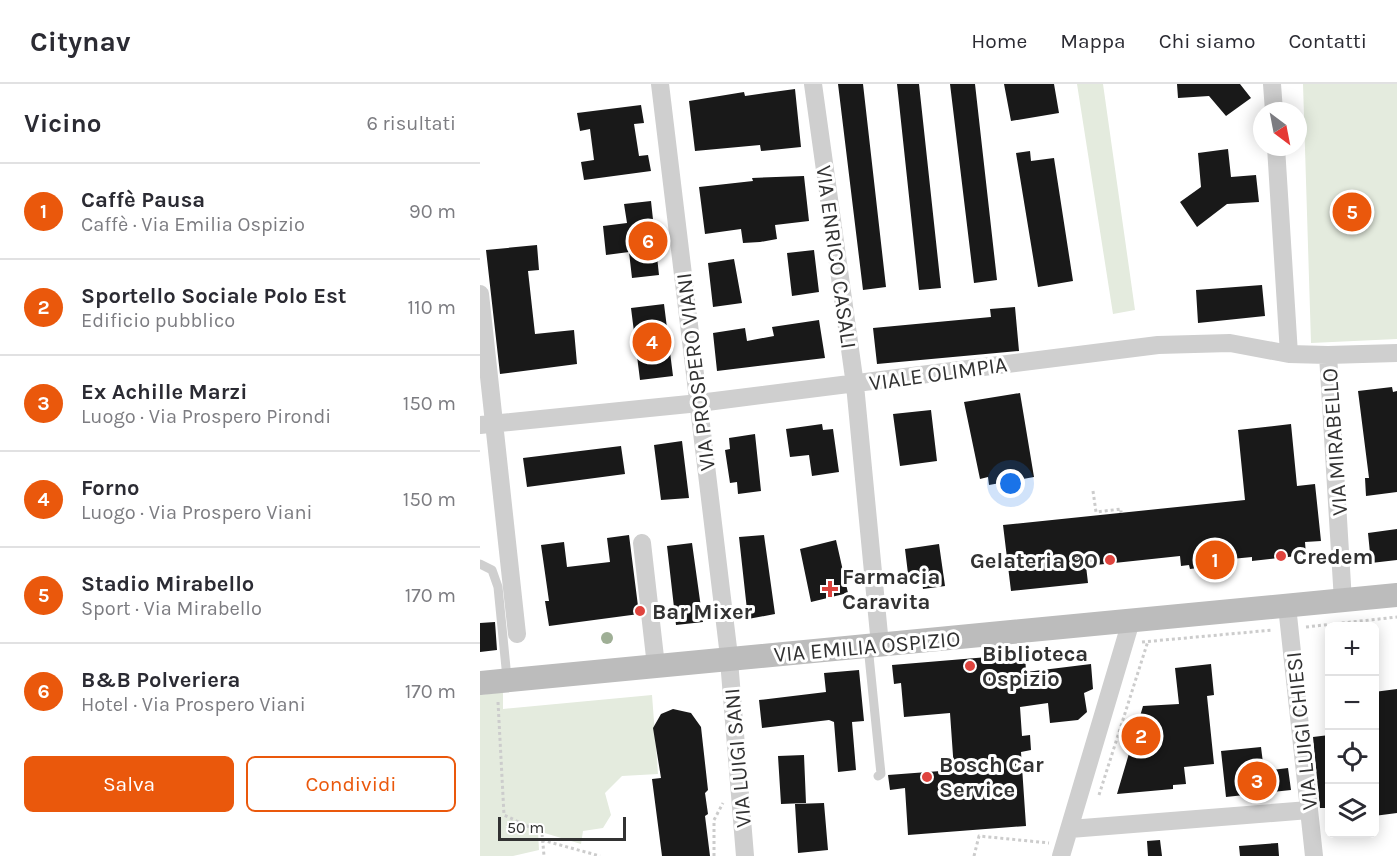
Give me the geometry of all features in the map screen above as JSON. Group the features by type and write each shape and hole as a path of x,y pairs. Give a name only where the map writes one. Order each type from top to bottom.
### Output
{"main road":[{"name":"VIA EMILIA OSPIZIO","path":"480,683 1397,595"}],"street":[{"name":"VIA PROSPERO VIANI","path":"660,84 730,659"},
{"name":"VIA ENRICO CASALI","path":"813,84 855,385 874,645"},
{"path":"1272,84 1273,102"},
{"name":"VIA MIRABELLO","path":"1277,156 1289,354"},
{"path":"480,294 487,424 517,634"},
{"name":"VIALE OLIMPIA","path":"487,424 855,385 1158,345 1230,343 1289,354 1328,356 1397,353"},
{"name":"VIA MIRABELLO","path":"1328,356 1343,601"},
{"path":"642,543 656,666"},
{"name":"VIA LUIGI CHIESI","path":"1287,606 1314,856"},
{"path":"1065,843 1131,621"},
{"name":"VIA LUIGI SANI","path":"730,659 745,856"},
{"path":"1065,843 1089,827 1310,810"}],"lane":[{"path":"480,564 492,570 498,587 509,680"},
{"path":"874,645 881,774 878,776"}],"path":[{"path":"1093,491 1096,512 1121,509 1121,513"},
{"path":"1089,827 1155,619"},
{"path":"509,680 498,703 504,815 542,832 544,856"},
{"path":"974,856 979,836 1065,843"},
{"path":"542,840 600,856"}],"shaded area":[{"path":"1077,84 1103,84 1135,310 1113,314"},
{"path":"1303,84 1397,84 1397,339 1311,343 1305,156 1307,102 1304,102"},
{"path":"503,692 503,709 652,695 658,774 622,776 605,793 611,815 603,828 583,831 581,844 538,831 539,850 513,856 480,856 480,695"}],"building":[{"path":"838,84 863,84 886,287 863,290"},
{"path":"897,84 919,84 941,288 919,290"},
{"path":"950,84 975,84 997,280 974,283"},
{"path":"1004,84 1054,84 1059,113 1011,121"},
{"path":"1177,84 1240,84 1251,98 1226,116 1209,96 1178,98"},
{"path":"795,89 801,147 761,151 760,145 695,151 689,101 744,92 745,96"},
{"path":"641,105 644,123 634,124 639,156 648,155 651,171 584,180 581,162 594,160 590,129 580,131 577,113"},
{"path":"1228,149 1231,177 1256,175 1259,202 1227,204 1197,227 1180,202 1201,187 1198,153"},
{"path":"1030,151 1031,161 1054,158 1073,281 1038,287 1016,153"},
{"path":"804,176 809,221 775,225 777,239 760,242 743,243 741,229 705,234 699,187 753,181 752,178"},
{"path":"651,201 659,275 632,278 629,252 606,255 603,226 627,223 624,204"},
{"path":"537,245 539,270 528,271 535,334 574,330 577,364 500,374 486,250"},
{"path":"814,250 819,292 792,296 787,253"},
{"path":"734,259 742,303 713,307 708,263"},
{"path":"1262,285 1265,316 1198,323 1196,290"},
{"path":"664,304 673,376 640,380 631,308"},
{"path":"1015,307 1019,351 877,364 873,328 991,317 990,309"},
{"path":"819,320 825,358 717,371 713,333 745,328 747,341 774,336 772,327"},
{"path":"1392,387 1393,392 1397,391 1397,492 1366,496 1365,478 1369,478 1358,391"},
{"path":"1020,393 1034,477 989,485 988,477 980,479 964,402"},
{"path":"931,410 937,461 900,466 893,414"},
{"path":"822,424 823,430 833,429 839,472 812,476 809,455 790,457 786,429"},
{"path":"1291,424 1297,486 1315,484 1321,541 1305,542 1306,555 1252,561 1252,557 1221,560 1222,565 1190,569 1189,565 1181,566 1180,556 1086,566 1088,583 1011,591 1003,525 1245,500 1238,430"},
{"path":"755,434 761,491 738,494 737,482 730,483 725,450 730,449 729,438"},
{"path":"682,441 689,498 661,500 654,445"},
{"path":"621,446 625,474 527,487 523,458"},
{"path":"1397,529 1397,560 1371,563 1368,533"},
{"path":"629,535 639,614 549,626 545,601 549,601 541,545 564,542 567,567 610,562 607,538"},
{"path":"764,535 775,614 748,619 739,537"},
{"path":"836,540 848,593 811,602 800,549"},
{"path":"692,543 703,622 676,625 667,546"},
{"path":"939,544 945,586 923,589 922,581 909,582 905,549"},
{"path":"495,622 497,650 480,652 480,623"},
{"path":"1025,654 1026,672 1091,664 1093,689 1084,693 1087,712 1078,720 1050,723 1048,703 1020,707 1022,736 1030,735 1031,750 1021,752 1026,826 908,835 905,788 890,790 888,775 954,770 950,713 904,717 901,683 894,684 892,665"},
{"path":"1211,664 1214,695 1207,696 1214,764 1184,767 1186,784 1173,785 1173,789 1117,794 1143,706 1179,704 1175,668"},
{"path":"859,670 864,721 852,722 856,770 838,772 834,722 829,720 762,728 759,700 826,692 824,673"},
{"path":"1397,689 1397,813 1379,815 1379,730 1379,691"},
{"path":"673,709 691,713 701,727 708,790 705,793 708,814 705,816 710,856 662,856 652,779 661,778 653,728 661,714"},
{"path":"1325,736 1325,808 1320,808 1313,737"},
{"path":"1261,747 1264,771 1288,768 1291,790 1226,797 1221,751"},
{"path":"804,755 806,803 781,804 778,756"},
{"path":"824,803 828,850 798,853 795,804"},
{"path":"1160,840 1162,856 1148,856 1147,841"},
{"path":"1278,843 1279,856 1240,856 1239,846"}],"place":[{"name":"Stadio Mirabello","path":"1352,212"},
{"name":"B&B Polveriera","path":"648,241"},
{"name":"Forno","path":"652,342"},
{"name":"Credem","path":"1281,556"},
{"name":"Gelateria 90","path":"1110,560"},
{"name":"Caffè Pausa","path":"1215,560"},
{"name":"Farmacia Caravita","path":"830,589"},
{"name":"Bar Mixer","path":"640,611"},
{"name":"Biblioteca Ospizio","path":"970,666"},
{"name":"Sportello Sociale Polo Est","path":"1141,736"},
{"name":"Bosch Car Service","path":"927,777"},
{"name":"Ex Achille Marzi","path":"1257,781"}]}
